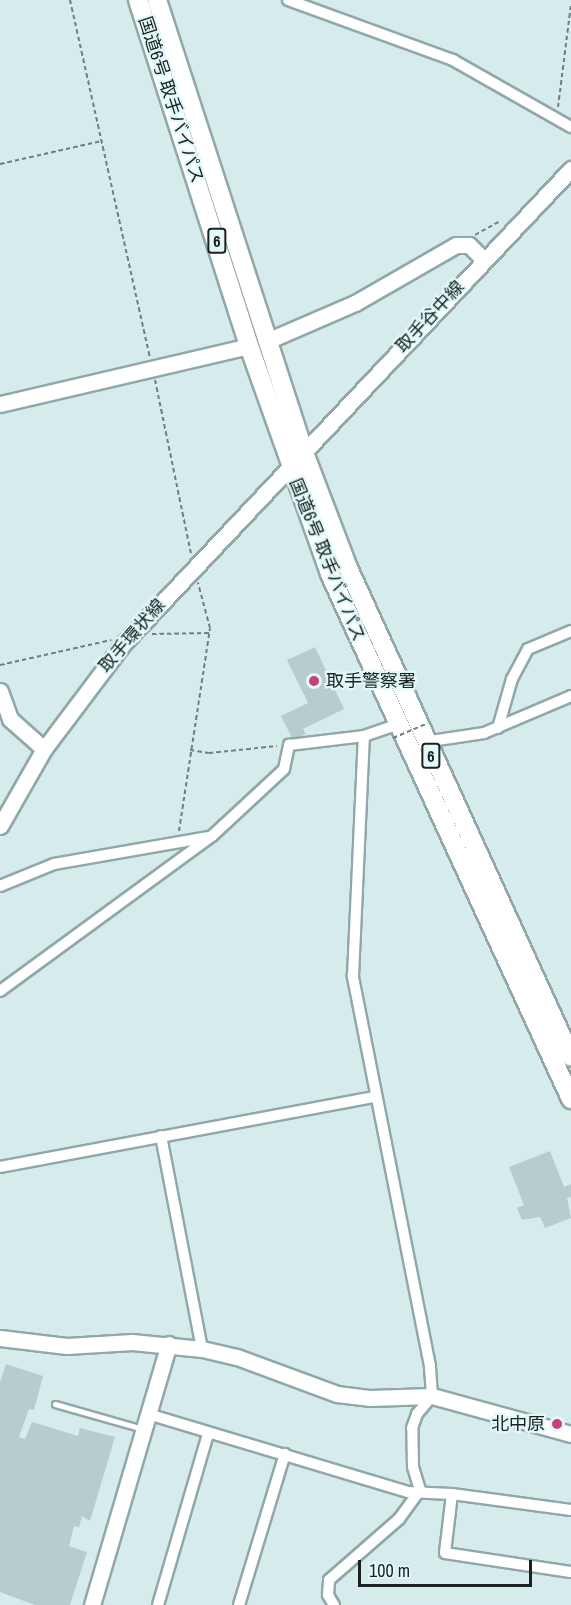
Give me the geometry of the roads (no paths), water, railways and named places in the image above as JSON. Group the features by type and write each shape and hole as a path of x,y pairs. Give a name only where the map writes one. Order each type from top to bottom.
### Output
{"highway":[{"name":"国道6号 取手バイパス","path":"138,0 249,346 290,465 343,604 388,697 411,735 571,1057"},
{"name":"国道6号 取手バイパス","path":"157,0 303,450 348,568 388,697 411,735 571,1099"}],"street":[{"path":"288,0 453,60 571,127"},
{"name":"取手谷中線","path":"290,465 571,169"},
{"path":"267,340 355,303 464,244 473,247 484,260"},
{"path":"0,404 249,346"},
{"name":"取手環状線","path":"0,826 44,749 131,635 290,465"},
{"path":"498,728 512,679 528,649 571,631"},
{"path":"0,691 10,719 44,749"},
{"path":"0,991 212,836 284,769 289,745 364,736 411,735 498,728 571,696"},
{"path":"364,736 353,976 374,1097 430,1366 432,1396 417,1413 412,1428 413,1467 420,1490"},
{"path":"0,886 54,864 212,836"},
{"path":"0,1167 374,1097"},
{"path":"162,1136 202,1349"},
{"path":"0,1338 68,1346 170,1344 202,1349 237,1357 353,1398 432,1396 571,1434"},
{"path":"92,1605 170,1344"},
{"path":"148,1414 208,1434 285,1454 408,1492 420,1490 571,1510"},
{"path":"158,1605 208,1434"},
{"path":"239,1605 285,1454"},
{"path":"334,1605 328,1594 329,1580 399,1519 420,1490"},
{"path":"452,1494 445,1553 571,1572"}],"lane":[{"path":"55,1404 144,1430"}],"place":[{"name":"取手警察署","path":"314,681"},
{"name":"北中原","path":"557,1424"}]}
